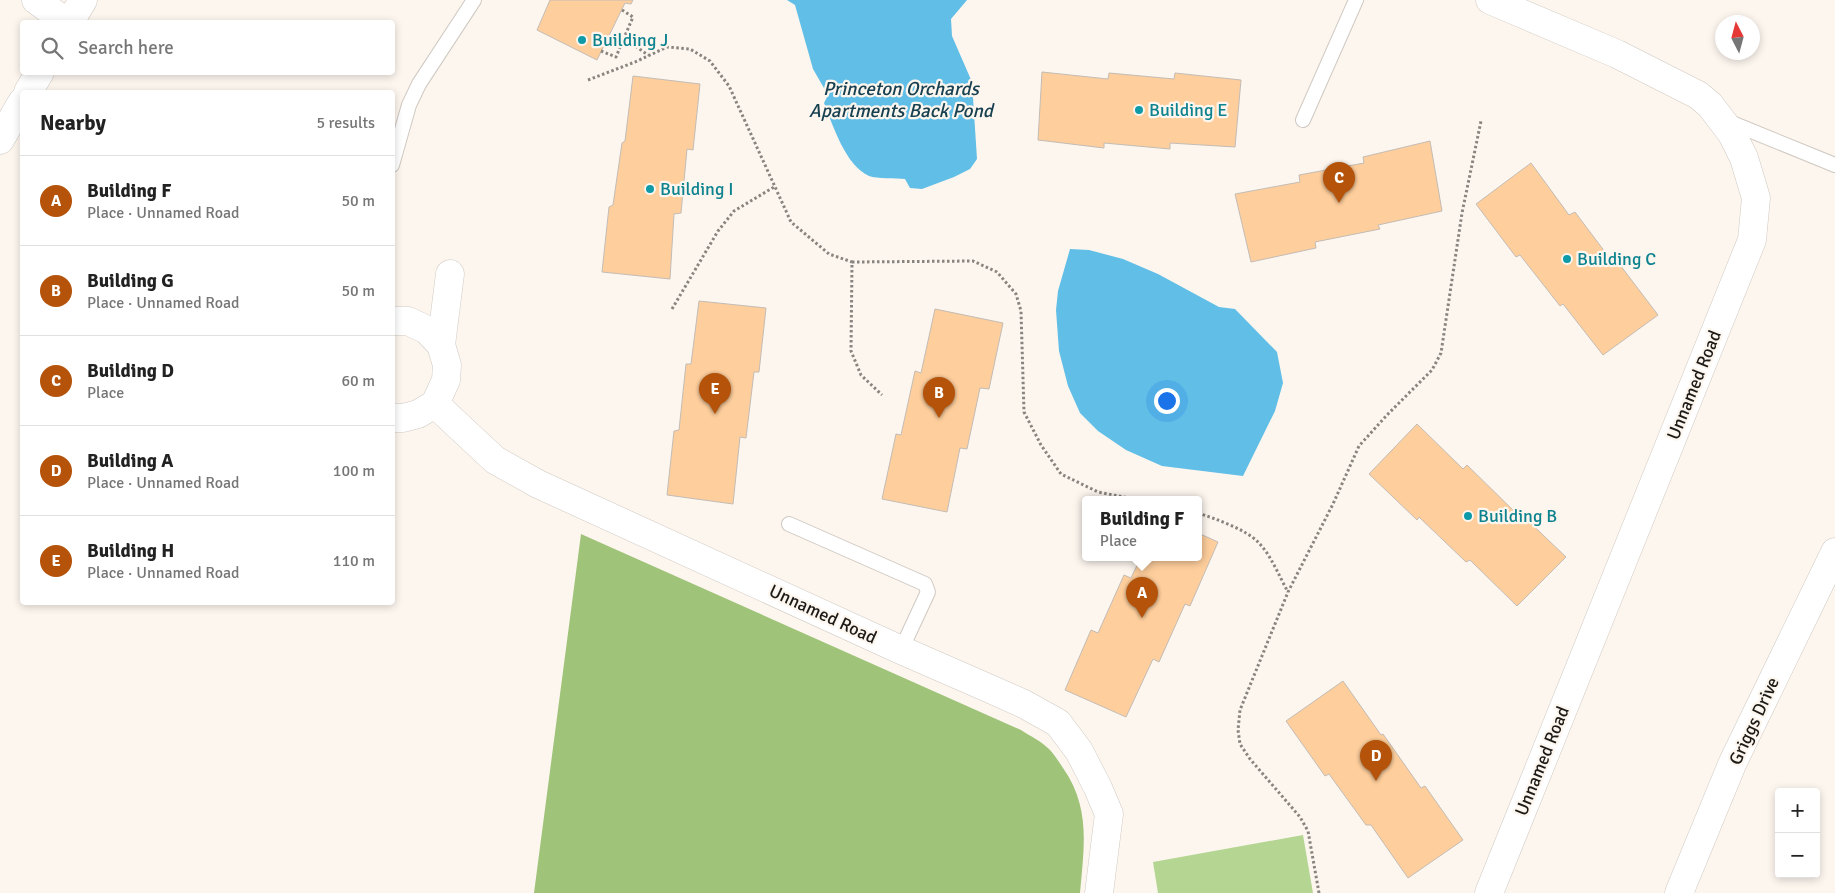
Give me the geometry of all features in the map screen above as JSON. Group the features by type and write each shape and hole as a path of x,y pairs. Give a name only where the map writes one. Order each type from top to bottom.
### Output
{"street":[{"path":"36,0 63,20"},
{"path":"71,20 83,0"},
{"name":"Unnamed Road","path":"1489,893 1752,240 1756,198 1744,158 1732,134 1710,105 1698,96 1617,54 1490,0"},
{"path":"29,90 38,75"},
{"path":"0,140 20,105"},
{"path":"395,418 418,414 435,404 446,380 447,365 441,345 450,274"},
{"path":"395,322 408,321 427,330 441,345"},
{"name":"Unnamed Road","path":"435,404 495,460 538,484 901,650 1024,704 1058,723 1079,751 1109,814 1099,893"},
{"name":"Griggs Drive","path":"1679,893 1734,762 1835,552"}],"lane":[{"path":"395,154 409,105 419,84 474,0"},
{"path":"1303,120 1356,0"},
{"path":"1721,119 1835,165"},
{"path":"789,524 924,584 928,592 901,650"}],"path":[{"path":"601,51 616,57 633,17 622,10"},
{"path":"624,38 648,55"},
{"path":"588,80 635,62 667,47 690,49 710,61 733,94 791,222 829,254 852,262 973,262 997,272 1016,294 1021,311 1024,412 1041,445 1061,474 1098,492 1119,496"},
{"path":"1319,893 1308,831 1300,817 1250,759 1240,744 1238,730 1240,710 1288,592 1359,446 1432,370 1441,353 1462,213 1481,121"},
{"path":"672,309 713,239 734,211 774,187"},
{"path":"852,262 851,351 860,375 882,395"},
{"path":"1202,514 1231,525 1258,541 1288,592"}],"green space":[{"path":"581,534 1021,730 1043,744 1051,751 1072,783 1082,813 1084,844 1080,893 534,893"},
{"path":"1303,835 1313,893 1158,893 1153,862"}],"water":[{"name":"Princeton Orchards Apartments Back Pond","path":"787,0 967,0 951,19 952,36 972,82 977,159 970,169 922,189 910,188 905,179 872,177 861,171 847,154 836,133 824,103 828,95 813,69 795,5"},
{"path":"1070,249 1089,250 1123,259 1158,274 1219,307 1235,309 1277,352 1283,383 1275,411 1243,476 1162,466 1126,450 1098,431 1080,413 1068,386 1059,351 1056,310 1058,291"}],"building":[{"name":"Building J","path":"550,0 633,0 631,4 625,3 597,60 537,30"},
{"name":"Building E","path":"1042,72 1108,79 1109,73 1174,79 1175,73 1241,80 1235,147 1170,143 1170,149 1104,143 1104,148 1038,140"},
{"name":"Building I","path":"633,76 700,84 693,150 687,149 681,213 674,214 670,279 602,272 609,207 613,205 622,143 625,141"},
{"path":"1430,141 1442,211 1378,225 1380,229 1315,242 1316,248 1251,262 1235,194 1300,182 1299,175 1364,163 1363,157"},
{"name":"Building C","path":"1531,163 1569,215 1575,212 1614,264 1617,261 1658,315 1603,355 1563,304 1560,306 1520,255 1516,257 1476,204"},
{"path":"699,301 766,308 759,372 754,372 746,438 740,437 733,504 667,495 674,431 679,430 686,364 691,364"},
{"path":"935,309 1003,323 989,389 980,388 967,449 960,448 947,512 882,499 896,434 901,435 915,371 921,373"},
{"name":"Building B","path":"1417,424 1463,469 1467,465 1517,514 1519,512 1566,557 1517,606 1470,560 1466,562 1419,517 1417,520 1369,474"},
{"path":"1202,535 1218,542 1190,606 1185,604 1159,662 1153,659 1126,717 1065,690 1091,630 1098,633 1124,575 1131,578 1139,561 1202,561"},
{"path":"1343,681 1421,788 1425,786 1463,840 1408,878 1371,825 1366,825 1329,774 1325,776 1286,721"}],"place":[{"name":"Building J","path":"582,40"},
{"name":"Building E","path":"1139,110"},
{"name":"Building I","path":"650,189"},
{"name":"Building D","path":"1339,203"},
{"name":"Building C","path":"1567,259"},
{"name":"Building H","path":"715,414"},
{"name":"Building G","path":"939,418"},
{"name":"Building B","path":"1468,516"},
{"name":"Building F","path":"1142,618"},
{"name":"Building A","path":"1376,781"}]}
